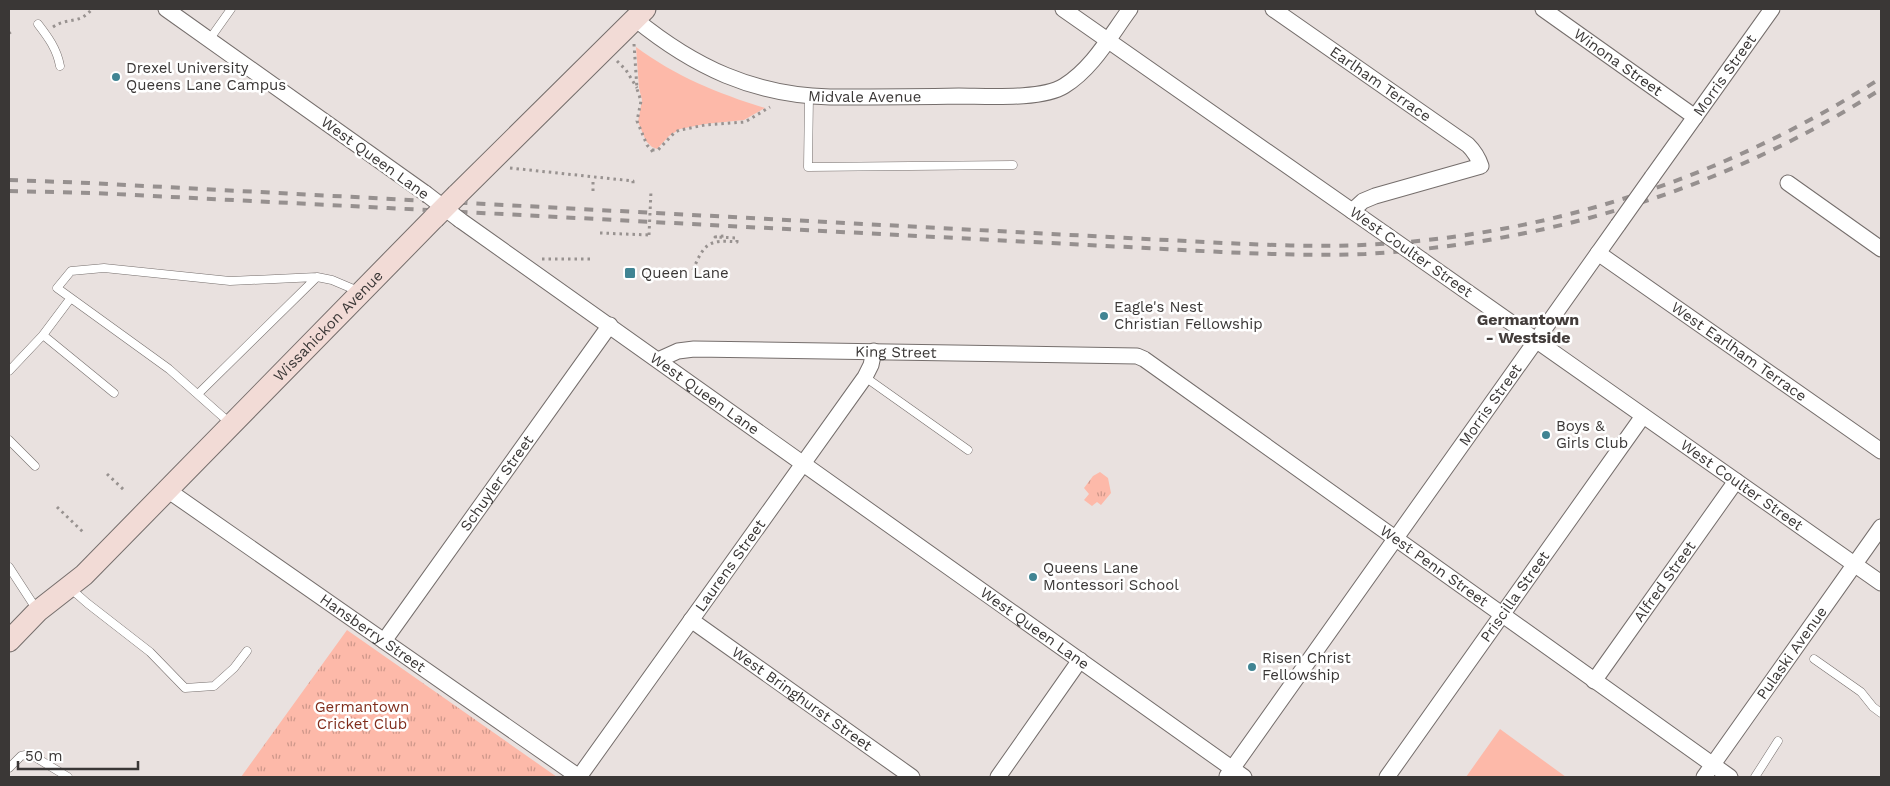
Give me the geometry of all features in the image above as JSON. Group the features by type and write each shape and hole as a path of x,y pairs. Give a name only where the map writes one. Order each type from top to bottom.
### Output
{"street":[{"name":"West Queen Lane","path":"166,9 1080,660 1234,774"},
{"name":"West Coulter Street","path":"1063,9 1881,583"},
{"path":"1107,40 1130,9"},
{"name":"Earlham Terrace","path":"1273,9 1468,145 1476,153 1481,166 1375,196 1363,201 1352,211"},
{"name":"Winona Street","path":"1543,9 1695,117"},
{"name":"Morris Street","path":"1234,774 1395,539 1772,9"},
{"name":"Midvale Avenue","path":"635,12 673,48 717,72 757,87 809,96 988,96 1046,93 1062,88 1078,77 1091,64 1107,40"},
{"name":"Wissahickon Avenue","path":"9,641 38,611 70,588 360,292 449,210 635,12"},
{"path":"1788,183 1881,249"},
{"name":"West Earlham Terrace","path":"1598,253 1881,451"},
{"name":"Schuyler Street","path":"384,641 610,325"},
{"name":"King Street","path":"658,360 678,351 694,349 1137,356"},
{"name":"Laurens Street","path":"579,777 865,377 871,365 874,351"},
{"name":"West Penn Street","path":"1137,356 1144,359 1594,681 1708,771 1730,777"},
{"name":"Priscilla Street","path":"1387,777 1643,416"},
{"name":"Alfred Street","path":"1594,681 1736,481"},
{"name":"Hansberry Street","path":"166,489 579,777"},
{"name":"Pulaski Avenue","path":"1708,771 1881,527"},
{"name":"West Bringhurst Street","path":"692,620 912,777"},
{"path":"998,777 1080,660"}],"lane":[{"path":"209,40 231,9"},
{"path":"38,24 58,56 60,66"},
{"path":"809,96 808,167 1013,165"},
{"path":"230,424 169,369 136,343 70,299 57,288 71,271 104,268 230,282 317,277 332,280 360,292"},
{"path":"198,394 317,277"},
{"path":"9,371 43,335 70,299"},
{"path":"43,335 114,393"},
{"path":"865,377 968,450"},
{"path":"9,440 35,466"},
{"path":"9,567 38,611"},
{"path":"70,588 86,603 150,652 185,688 214,686 234,668 247,651"},
{"path":"1814,659 1861,692 1873,707 1881,713"},
{"path":"1755,777 1778,741"},
{"path":"9,768 21,756 30,754 68,777"}],"path":[{"path":"46,34 55,25 80,20 92,9"},
{"path":"634,44 637,89"},
{"path":"616,61 626,70 637,89 641,101 637,121 647,145 653,151 658,150 670,137 680,130 744,122 770,107"},
{"path":"507,166 521,170 633,181 633,184"},
{"path":"593,178 593,191"},
{"path":"600,234 649,235 651,191"},
{"path":"693,270 702,249 719,240 737,242 737,238 715,237 724,236"},
{"path":"541,259 594,259"},
{"path":"652,275 661,275"},
{"path":"108,474 124,490"},
{"path":"57,507 83,532"}],"green space":[{"path":"636,47 666,67 698,83 731,97 765,108 744,120 680,129 669,136 657,149 652,147 646,141 638,122 642,100 639,88"},
{"path":"1100,472 1108,478 1111,493 1101,505 1097,502 1092,506 1084,500 1089,494 1084,488 1093,476"},
{"name":"Germantown Cricket Club","path":"347,630 557,777 241,777"},
{"path":"1500,729 1566,777 1466,777"}],"railway":[{"path":"9,180 1223,243 1310,246 1362,245 1431,240 1499,229 1567,215 1633,196 1698,172 1761,145 1822,113 1881,78"},
{"path":"9,191 95,193 1221,252 1311,255 1365,254 1434,248 1501,238 1568,223 1634,205 1698,182 1761,155 1822,124 1881,89"}],"place":[{"name":"Drexel University Queens Lane Campus","path":"116,77"},
{"name":"Queen Lane","path":"630,273"},
{"name":"Eagle's Nest Christian Fellowship","path":"1104,316"},
{"name":"Boys & Girls Club","path":"1546,435"},
{"name":"Queens Lane Montessori School","path":"1033,577"},
{"name":"Risen Christ Fellowship","path":"1252,667"}],"district":[{"name":"Germantown - Westside","path":"1528,328"}]}
